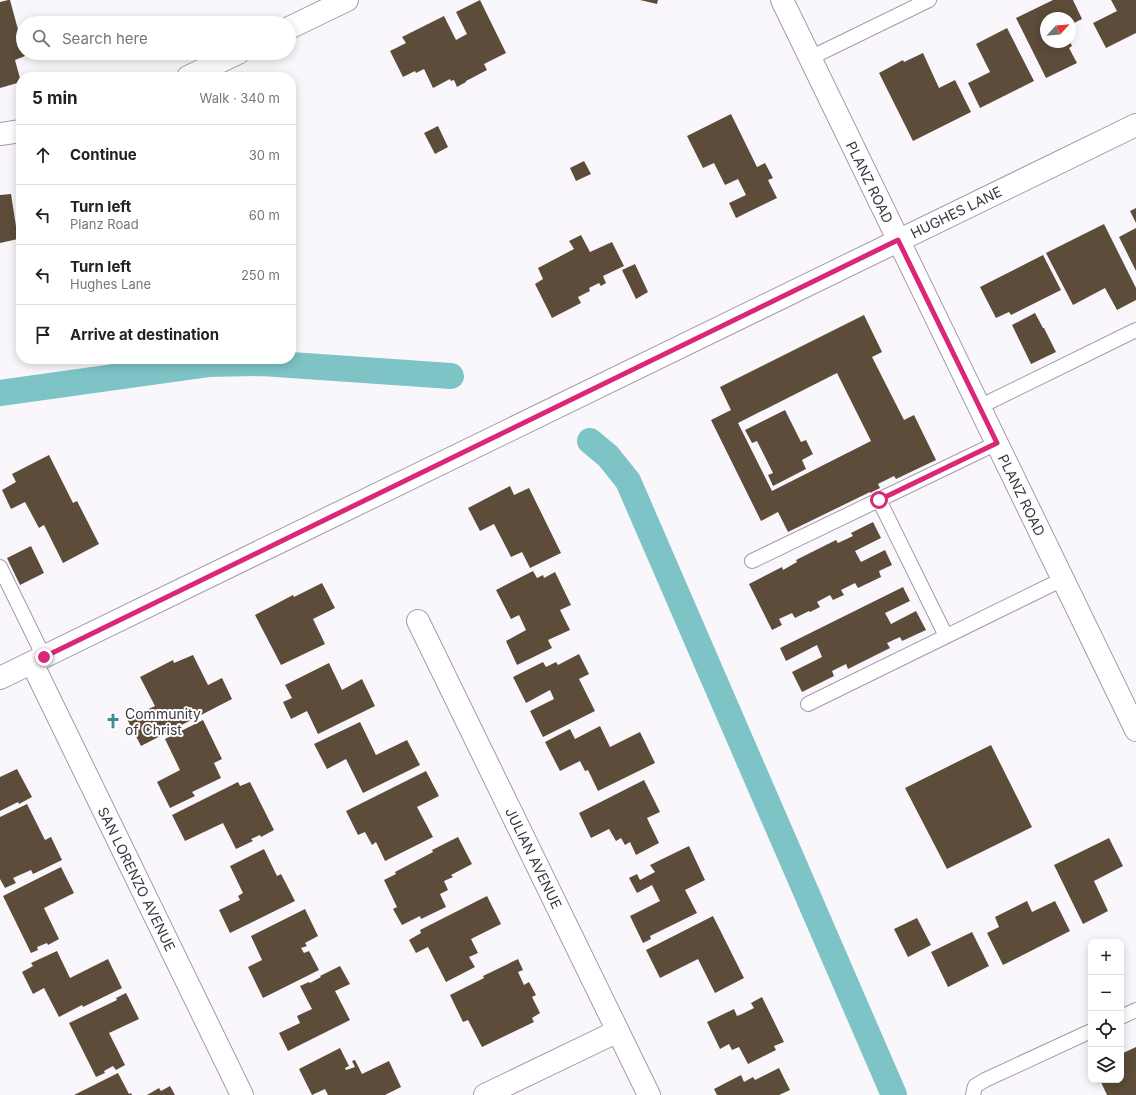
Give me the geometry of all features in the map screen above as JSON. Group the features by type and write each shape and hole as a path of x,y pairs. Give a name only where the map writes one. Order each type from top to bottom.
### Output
{"street":[{"path":"296,25 347,0"},
{"name":"PLANZ ROAD","path":"782,0 1136,730"},
{"path":"198,72 223,60"},
{"name":"HUGHES LANE","path":"0,678 1136,125"},
{"path":"0,134 16,132"},
{"name":"JULIAN AVENUE","path":"418,621 649,1095"},
{"name":"SAN LORENZO AVENUE","path":"38,660 242,1095"},
{"path":"485,1095 618,1031"}],"lane":[{"path":"810,58 929,0"},
{"path":"979,407 1136,330"},
{"path":"752,561 997,443"},
{"path":"879,500 946,636"},
{"path":"0,567 38,660"},
{"path":"808,704 1063,579"},
{"path":"1124,1016 1136,1010"},
{"path":"973,1095 975,1086 984,1080 1088,1031"}],"building":[{"path":"10,0 16,22 15,60 18,72 16,72 16,83 0,88 0,2"},
{"path":"480,0 506,53 484,64 487,70 457,87 454,80 451,81 450,79 433,88 424,69 416,73 415,71 403,77 390,51 406,43 402,37 444,16 456,40 467,34 456,12"},
{"path":"640,0 658,0 657,4"},
{"path":"1053,0 1073,0 1082,19 1076,22 1076,12 1040,12 1040,48 1069,48 1077,63 1046,78 1016,18"},
{"path":"1111,0 1136,0 1136,33 1106,48 1093,23 1117,11"},
{"path":"1007,28 1034,81 980,108 968,83 990,72 976,44"},
{"path":"923,53 939,88 955,80 971,112 913,141 879,73 903,60 904,62"},
{"path":"731,114 757,167 765,163 773,178 768,180 777,198 736,218 729,203 746,195 738,179 725,185 714,163 703,168 687,136"},
{"path":"438,126 448,147 435,154 424,133"},
{"path":"584,161 591,174 576,181 570,168"},
{"path":"11,194 16,226 16,239 0,243 0,195"},
{"path":"1136,208 1136,223 1130,211"},
{"path":"1104,224 1136,288 1136,300 1117,310 1105,288 1073,305 1046,253"},
{"path":"1136,228 1136,271 1119,237"},
{"path":"581,235 590,252 612,242 624,266 603,276 606,283 601,286 599,283 589,288 590,291 578,297 581,303 552,318 535,284 543,279 538,268 574,249 569,241"},
{"path":"1043,255 1061,290 1011,315 1009,312 996,318 980,287"},
{"path":"635,264 648,292 636,299 622,270"},
{"path":"1035,313 1056,352 1031,364 1012,325"},
{"path":"864,315 882,352 872,357 904,420 914,415 936,460 896,479 894,476 878,484 880,488 788,532 778,512 761,521 711,420 731,410 720,387","holes":["837,373 871,441 772,491 738,423"]},
{"path":"785,410 801,442 806,440 813,454 802,460 806,469 773,486 768,475 773,473 757,441 752,443 745,430"},
{"path":"49,455 73,503 77,501 99,544 63,563 44,525 39,528 25,502 11,509 2,490 16,482 12,474"},
{"path":"510,486 514,495 529,488 561,553 530,568 522,552 511,557 494,524 480,531 468,508"},
{"path":"873,522 881,538 855,551 861,562 885,550 892,565 879,571 881,577 858,588 855,583 841,590 844,595 833,600 830,595 817,602 820,607 810,612 809,611 795,618 792,613 779,619 782,625 772,630 749,584 782,567 783,570 797,562 796,560 836,540 838,543 853,536 851,533"},
{"path":"31,546 44,573 20,585 7,558"},
{"path":"533,571 537,578 543,575 544,578 555,572 571,605 560,610 570,630 548,640 552,648 517,665 506,641 526,630 519,615 511,619 496,590"},
{"path":"322,583 335,608 313,619 325,644 281,665 255,615 293,595 294,597"},
{"path":"903,587 910,601 885,613 891,624 916,611 926,630 902,641 900,637 887,643 890,648 848,669 846,664 832,671 834,676 802,692 792,672 822,657 817,645 786,661 780,648"},
{"path":"579,654 589,674 579,679 595,711 543,737 530,711 554,699 550,690 526,703 513,677 543,662 546,667 556,662 558,665"},
{"path":"193,655 208,685 222,678 232,699 141,746 127,719 155,706 140,677 173,660 174,663"},
{"path":"329,663 342,690 362,679 375,706 318,734 307,711 291,719 283,702 292,698 285,685"},
{"path":"203,720 222,759 214,763 221,778 192,792 195,796 170,808 157,782 180,770 165,739"},
{"path":"360,722 376,755 407,740 420,765 363,793 346,759 327,769 314,744"},
{"path":"600,726 610,747 640,732 655,763 598,791 588,770 585,771 580,761 560,771 545,742 570,729 575,739"},
{"path":"991,745 1032,827 947,869 905,788"},
{"path":"17,769 32,797 19,804 18,802 0,811 0,777"},
{"path":"426,771 439,796 417,807 433,837 385,861 376,842 372,845 365,832 358,835 346,811"},
{"path":"644,780 660,812 647,818 659,843 636,855 630,842 625,845 621,838 616,841 609,829 591,838 579,813"},
{"path":"238,782 240,786 250,782 274,830 261,837 260,835 251,839 253,841 236,849 223,823 185,841 172,815"},
{"path":"27,804 45,840 51,837 62,860 33,874 31,870 13,878 16,883 5,888 0,879 0,817"},
{"path":"458,837 472,864 451,875 453,877 444,881 448,890 440,894 446,907 421,919 420,916 402,925 393,909 397,907 384,880 396,874 395,872 433,852 432,850"},
{"path":"1109,838 1123,866 1094,881 1108,911 1083,924 1054,865"},
{"path":"689,846 705,880 685,890 697,913 650,936 651,939 643,943 630,916 660,901 652,885 637,893 629,878 637,874 640,880 655,872 650,865"},
{"path":"264,849 277,876 281,874 295,901 230,933 219,910 240,900 238,896 243,893 230,866"},
{"path":"61,867 74,893 44,908 59,939 48,945 47,943 37,947 38,950 31,953 3,896"},
{"path":"487,896 501,924 471,939 478,953 469,957 475,967 446,982 428,947 416,953 409,940 421,933 420,930"},
{"path":"1027,901 1032,912 1055,901 1070,931 1003,965 987,933 999,927 995,917"},
{"path":"305,909 318,936 305,943 307,946 301,948 304,953 309,951 319,970 263,998 248,967 262,960 251,936"},
{"path":"713,916 744,978 715,993 698,959 660,978 646,950"},
{"path":"917,918 931,945 908,957 894,929"},
{"path":"972,932 989,966 948,987 931,952"},
{"path":"57,951 70,978 108,959 122,988 83,1007 82,1005 59,1017 44,988 33,994 22,972 33,966 31,963"},
{"path":"518,959 523,970 518,972 524,985 529,982 536,995 532,997 540,1013 532,1018 534,1022 482,1047 468,1020 463,1022 450,995 484,978 483,976"},
{"path":"340,966 350,984 335,991 350,1020 288,1051 279,1033 300,1023 297,1016 312,1009 300,986 309,982 310,983"},
{"path":"126,993 139,1019 109,1033 125,1065 116,1070 113,1066 104,1071 105,1073 96,1077 69,1023 117,1000 116,998"},
{"path":"762,997 784,1042 774,1046 776,1050 748,1064 739,1047 732,1050 729,1044 720,1049 707,1022 734,1009 737,1016 742,1014 754,1008 751,1003"},
{"path":"1136,1047 1136,1095 1107,1095 1101,1083 1124,1083 1124,1053"},
{"path":"340,1048 349,1066 345,1068 346,1070 355,1067 352,1061 355,1060 362,1074 389,1061 401,1087 385,1095 328,1095 325,1089 312,1095 299,1069"},
{"path":"779,1068 790,1090 779,1095 717,1095 714,1089 741,1075 744,1082 753,1077 755,1080"},
{"path":"118,1073 129,1094 131,1093 132,1095 74,1095"},
{"path":"170,1086 175,1095 147,1095 159,1088 161,1091"}],"waterway":[{"path":"0,393 208,364"},
{"path":"277,364 451,376"},
{"path":"590,441 608,456 628,481 894,1095"}],"place":[{"name":"Community of Christ","path":"113,721"}],"route":[{"path":"44,657 898,240 997,443 879,500"}]}
